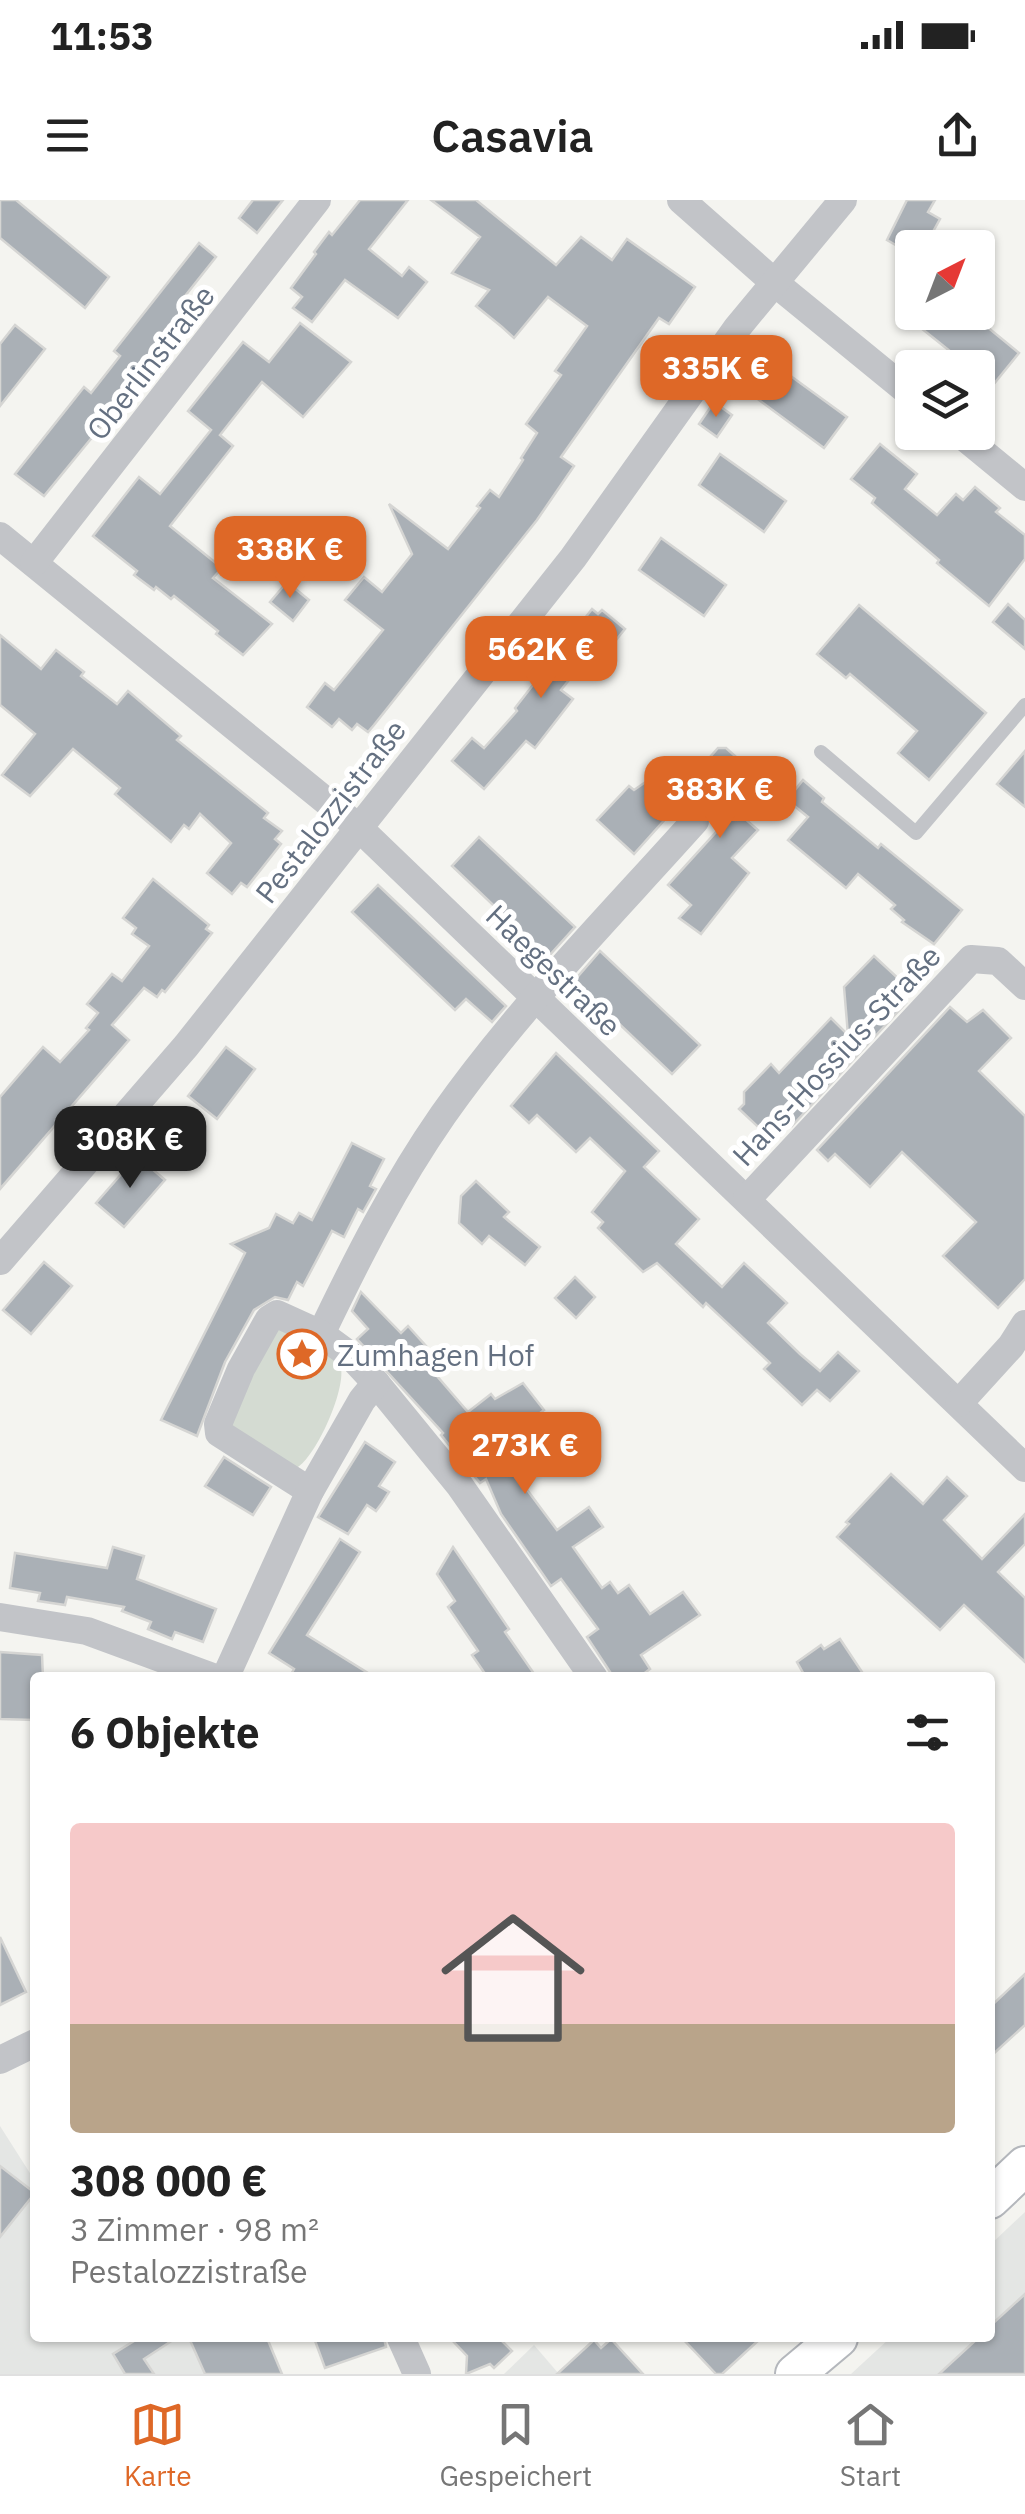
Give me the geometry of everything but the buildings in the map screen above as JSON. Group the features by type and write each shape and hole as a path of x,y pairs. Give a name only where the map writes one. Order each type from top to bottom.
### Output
{"main road":[{"path":"995,2193 1025,2166"},
{"path":"795,2374 833,2342"}],"street":[{"name":"Oberlinstraße","path":"12,553 317,200"},
{"path":"681,200 775,284 895,382"},
{"name":"Pestalozzistraße","path":"0,1261 186,1046 573,558 737,328 843,200"},
{"path":"980,450 1025,487"},
{"name":"Haegestraße","path":"12,553 358,826 1025,1468"},
{"path":"321,1334 386,1206 443,1115 536,999 695,821"},
{"name":"Hans-Hossius-Straße","path":"747,1199 970,959 998,961 1025,986"},
{"path":"310,1491 220,1433 218,1424 242,1369 269,1319 277,1314 321,1334 351,1356 376,1384 460,1486 590,1672"},
{"path":"959,1403 1011,1346 1025,1324"},
{"path":"227,1672 310,1491 362,1400 376,1384"},
{"path":"0,1618 88,1631 199,1672"},
{"path":"0,2060 30,2045"},
{"path":"403,2342 417,2374"}],"lane":[{"path":"822,752 916,833 1025,705"}],"shaded area":[{"path":"284,1328 329,1351 339,1362 341,1372 329,1419 312,1451 296,1468 230,1429 227,1420 275,1329"},
{"path":"0,2126 30,2173 30,2342 269,2342 282,2374 0,2374"},
{"path":"1025,2212 1025,2374 851,2374 886,2342 995,2342 995,2240"},
{"path":"534,2345 559,2374 504,2374"}],"place":[{"name":"Zumhagen Hof","path":"302,1354"}]}
